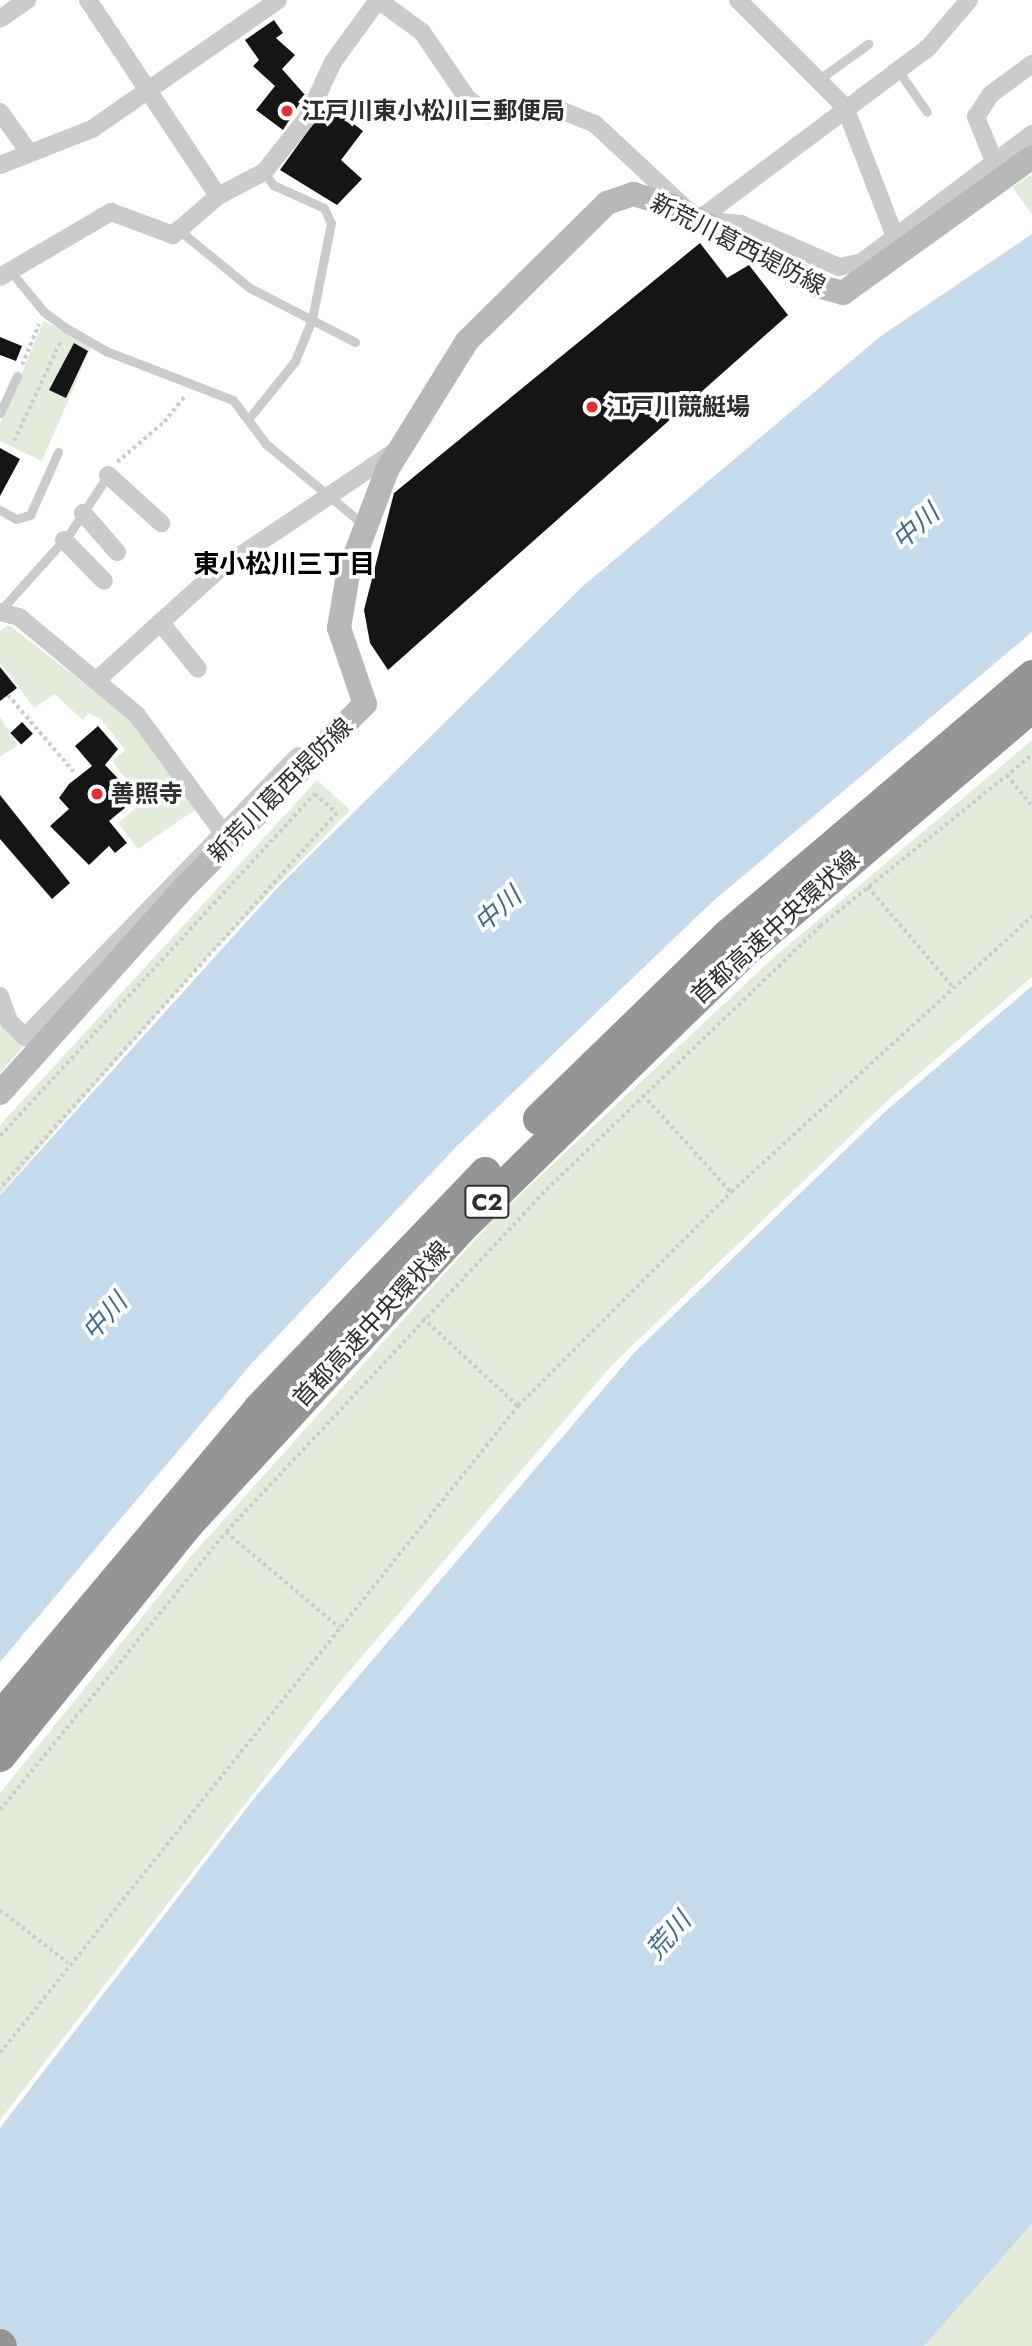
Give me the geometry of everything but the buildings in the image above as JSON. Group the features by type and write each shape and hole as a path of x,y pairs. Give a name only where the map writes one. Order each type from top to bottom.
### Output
{"highway":[{"name":"首都高速中央環状線","path":"0,1718 259,1409 441,1216 727,936 1032,676"},
{"name":"首都高速中央環状線","path":"0,1756 187,1525 468,1221 746,950 1032,707"}],"main road":[{"name":"新荒川葛西堤防線","path":"0,1093 159,906 365,704 339,628 364,525 400,448 489,315 607,203 633,194 698,220 843,293 1032,158"}],"street":[{"path":"0,19 27,0"},
{"path":"88,0 218,196"},
{"path":"0,165 92,129 278,0"},
{"path":"6,275 111,212 173,235 218,196 264,172 307,118 333,62 378,0 422,32 467,98 488,115 558,109 595,124 698,220 741,224 839,267 862,262 896,239 1032,134"},
{"path":"738,0 845,107 896,239"},
{"path":"698,220 845,107 928,48 969,0"},
{"path":"994,161 976,117 991,94 1032,64"},
{"path":"0,112 29,152"},
{"path":"99,679 217,571 322,495 400,448"},
{"path":"108,475 161,523"},
{"path":"83,513 117,552"},
{"path":"64,540 104,581"},
{"path":"0,612 19,617 99,679 165,746 221,830"},
{"path":"160,622 198,669"},
{"path":"0,996 9,1021 25,1037 159,906 221,830 362,694"}],"lane":[{"path":"818,80 868,44"},
{"path":"897,69 927,112"},
{"path":"250,417 295,361 312,319 331,223 324,208 273,185 264,172"},
{"path":"180,231 250,288 355,342"},
{"path":"6,275 44,312 66,328 233,400 250,417 266,444 322,495 364,525"},
{"path":"0,413 17,376"},
{"path":"0,510 16,519 30,514 58,452"},
{"path":"0,612 64,540 108,475"}],"path":[{"path":"17,376 44,312"},
{"path":"14,441 66,328"},
{"path":"108,475 193,385"},
{"path":"8,695 74,772"},
{"path":"0,1810 226,1532 423,1318 643,1095 868,887 1032,755"},
{"path":"1006,775 1032,806"},
{"path":"0,1136 315,794 337,813 0,1189"},
{"path":"868,887 953,987"},
{"path":"0,2053 68,1963 518,1406 731,1192 1032,916"},
{"path":"643,1095 731,1192"},
{"path":"423,1318 518,1406"},
{"path":"226,1532 339,1628"},
{"path":"0,1910 68,1963"}],"green space":[{"path":"1032,174 1032,214 1012,187"},
{"path":"44,321 92,345 42,461 0,441 0,424"},
{"path":"9,625 125,715 152,743 195,810 138,849 118,823 143,802 112,761 125,750 101,719 89,713 83,720 54,694 34,708 0,662 0,631"},
{"path":"0,717 18,745 0,757"},
{"path":"1032,740 1032,977 888,1100 611,1366 340,1682 0,2120 0,1793 192,1555 490,1223 773,958"},
{"path":"317,780 350,810 204,961 0,1194 0,1125"},
{"path":"0,1015 22,1048 0,1073"},
{"path":"1032,2224 1032,2346 924,2346 940,2327"}],"water":[{"name":"中川","path":"1032,234 1032,632 712,902 456,1147 252,1363 0,1662 0,1195 277,888 582,587 881,336"},
{"name":"荒川","path":"1032,986 1032,2224 924,2346 0,2346 0,2128 253,1800 634,1353 888,1109"}],"place":[{"name":"江戸川東小松川三郵便局","path":"287,111"},
{"name":"江戸川競艇場","path":"592,407"},
{"name":"善照寺","path":"97,794"}],"district":[{"name":"東小松川三丁目","path":"284,565"}]}
